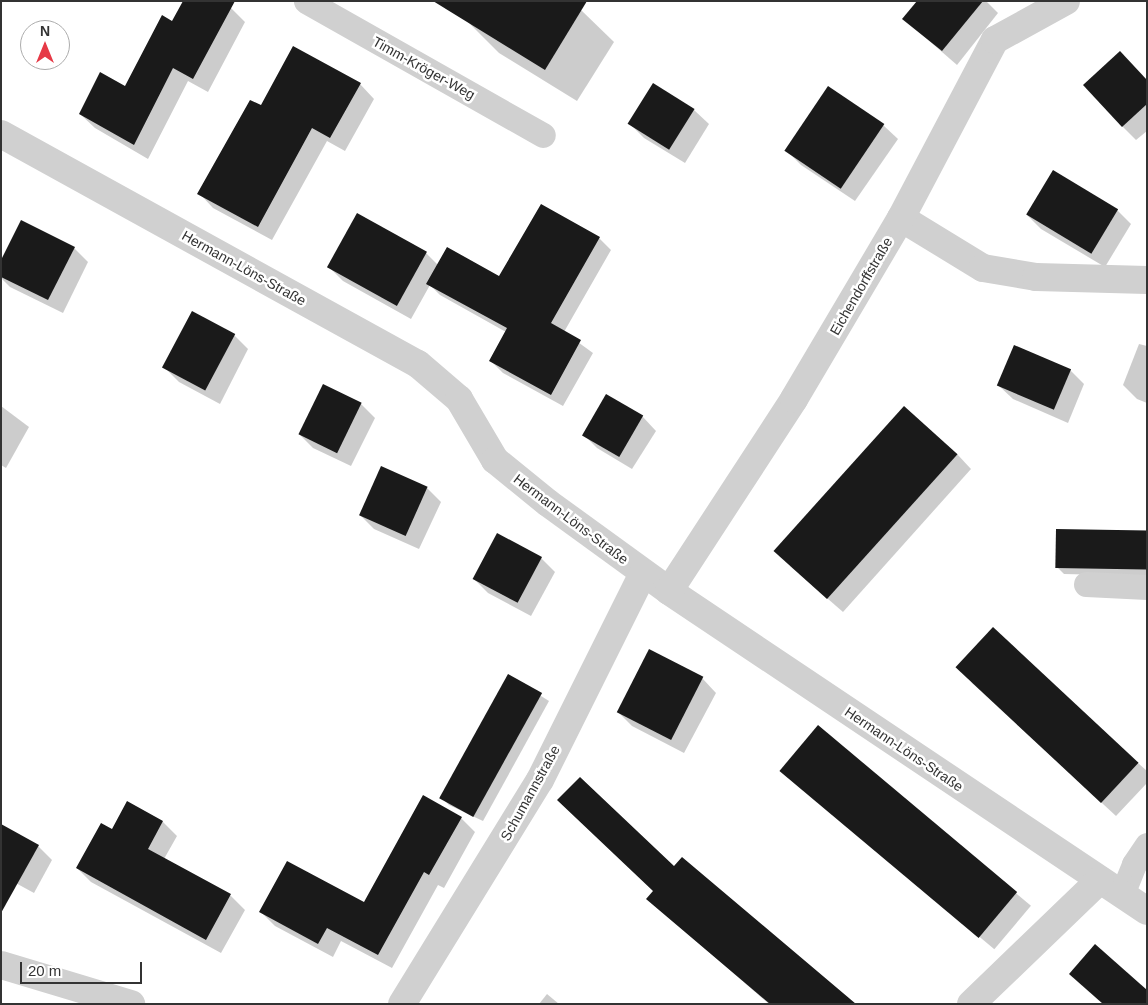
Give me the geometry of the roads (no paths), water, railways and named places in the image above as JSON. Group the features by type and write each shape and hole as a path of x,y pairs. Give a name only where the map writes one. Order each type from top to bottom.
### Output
{"street":[{"name":"Eichendorffstraße","path":"669,591 794,399 901,218 995,40 1066,1"},
{"name":"Hermann-Löns-Straße","path":"1,134 418,364 459,399 495,460 644,573 1147,911"},
{"path":"901,218 983,268 1036,277 1147,280"},
{"name":"Schumannstraße","path":"402,1004 540,780 644,573"},
{"path":"971,1004 1111,887"},
{"path":"1,965 130,1004"}],"lane":[{"name":"Timm-Kröger-Weg","path":"306,1 543,135"},
{"path":"1086,584 1147,587"},
{"path":"1111,887 1134,864 1147,845"}]}
